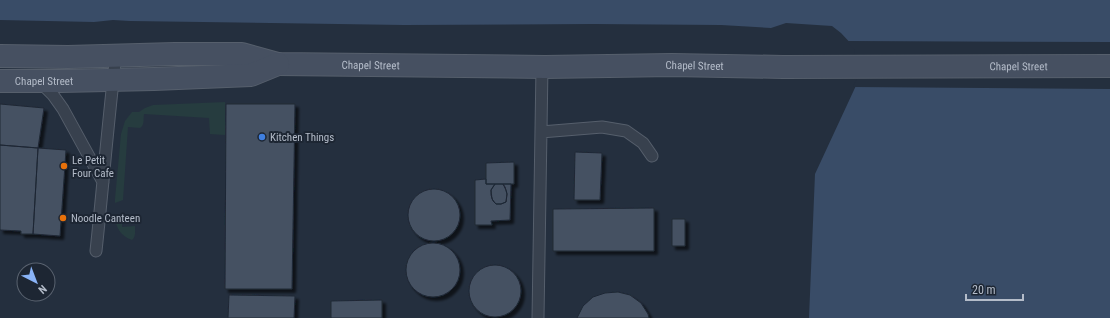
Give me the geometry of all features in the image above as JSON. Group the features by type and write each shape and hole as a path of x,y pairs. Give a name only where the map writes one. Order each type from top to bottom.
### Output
{"main road":[{"name":"Chapel Street","path":"0,56 68,57 242,54 278,64 542,67 672,65 830,67 1110,66"},
{"name":"Chapel Street","path":"0,81 154,80 251,75 278,64"}],"lane":[{"path":"96,251 109,111 116,56"},
{"path":"538,318 542,67"},
{"path":"39,81 53,95 63,109 103,182"},
{"path":"541,132 602,127 626,131 643,143 652,156"}],"green space":[{"path":"225,102 225,135 210,134 209,118 144,114 142,127 128,127 123,200 115,203 121,134 125,121 132,112 139,112 153,105"},
{"path":"114,215 122,222 122,227 135,226 135,236 132,240 124,236 119,230"}],"water":[{"path":"0,0 1110,0 1110,318 809,318 815,174 860,77 855,48 832,26 786,23 771,28 721,25 404,25 113,20 94,22 0,20"}],"pier":[{"path":"846,41 1110,42 1110,89 853,87 858,76 854,49"}],"building":[{"path":"0,104 44,108 38,148 0,145"},
{"path":"226,104 295,104 292,289 225,289"},
{"path":"0,145 38,148 33,234 21,234 21,231 0,230"},
{"path":"38,148 66,150 60,236 33,234"},
{"path":"575,152 602,153 600,200 574,200"},
{"path":"514,162 514,184 486,184 486,163"},
{"path":"486,179 486,184 495,184 491,190 491,195 496,204 506,202 507,194 503,184 511,184 510,220 491,221 492,225 475,225 475,180"},
{"path":"495,184 503,184 507,194 506,202 496,204 492,199 491,190"},
{"path":"429,189 439,189 453,196 460,210 460,220 453,234 439,241 429,241 419,237 412,230 408,220 408,210 412,200 419,193"},
{"path":"654,208 654,251 553,251 553,209"},
{"path":"672,219 685,219 685,246 672,246"},
{"path":"433,243 443,245 452,251 458,260 460,270 458,280 452,289 443,295 433,297 423,295 414,289 408,280 406,270 408,260 414,251 423,245"},
{"path":"490,265 500,265 514,272 521,286 521,296 514,310 500,317 490,317 480,313 473,306 469,296 469,286 473,276 480,269"},
{"path":"618,292 630,295 641,303 649,318 577,318 583,306 593,297 605,293"},
{"path":"229,295 295,296 294,318 228,318"},
{"path":"382,300 382,318 331,318 331,301"}],"place":[{"name":"Kitchen Things","path":"262,137"},
{"name":"Le Petit Four Cafe","path":"64,166"},
{"name":"Noodle Canteen","path":"63,218"}]}
